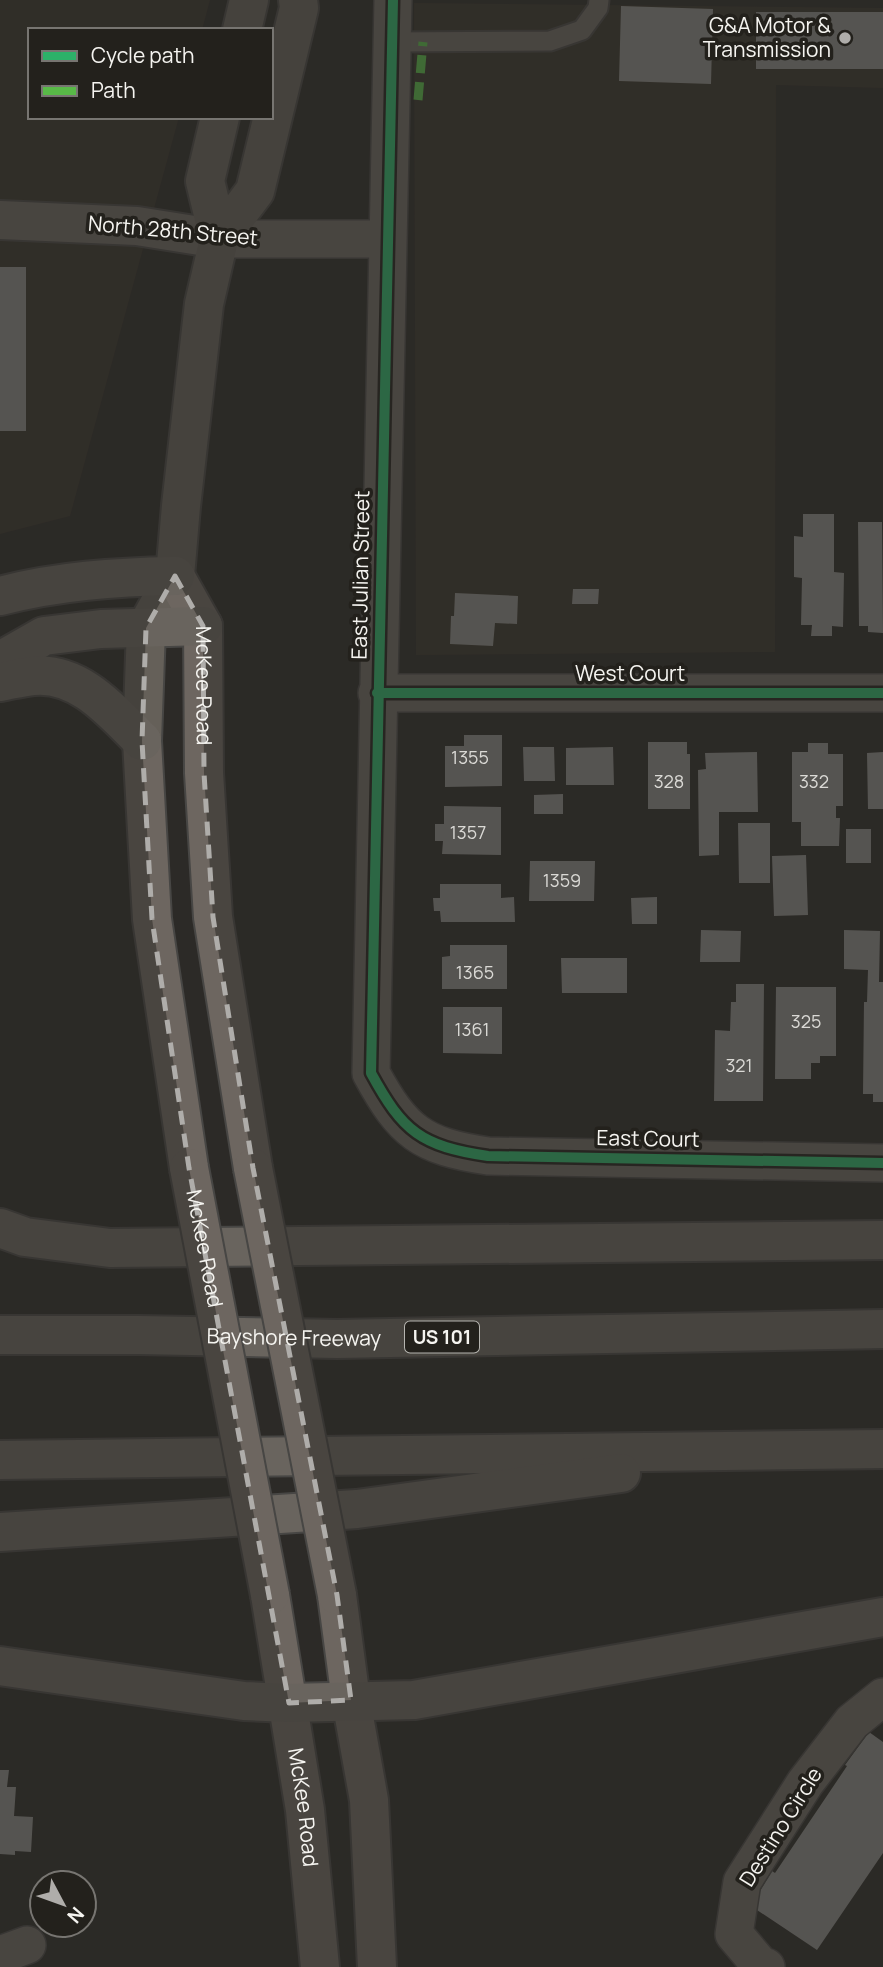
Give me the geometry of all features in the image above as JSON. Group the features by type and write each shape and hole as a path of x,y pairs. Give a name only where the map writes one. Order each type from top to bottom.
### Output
{"highway":[{"path":"0,596 42,586 101,578 175,576"},
{"path":"0,661 44,636 101,629 203,626"},
{"path":"0,682 35,675 65,679 99,699 142,741"},
{"path":"0,1228 25,1237 110,1248 883,1240"},
{"name":"Bayshore Freeway","path":"0,1335 337,1339 883,1329"},
{"path":"0,1460 883,1449"},
{"path":"0,1532 357,1509 783,1451"},
{"path":"0,1666 244,1701 289,1703 415,1700 883,1617"}],"main road":[{"path":"242,28 249,0"},
{"name":"McKee Road","path":"273,116 299,8 298,0"},
{"name":"McKee Road","path":"219,239 205,181 220,119"},
{"name":"McKee Road","path":"272,119 255,191 219,239 204,304 175,576 145,628 142,741 152,919 189,1168 289,1703 305,1810 320,1967"},
{"name":"McKee Road","path":"175,576 203,626 204,773 214,917 253,1168 337,1595 351,1700 369,1800 377,1967"}],"street":[{"name":"East Julian Street","path":"393,0 371,1073 388,1104 416,1135"},
{"name":"North 28th Street","path":"0,220 137,226 219,239 387,239"},
{"name":"West Court","path":"377,693 883,693"},
{"name":"East Court","path":"416,1135 454,1151 488,1156 883,1163"},
{"name":"Destino Circle","path":"766,1967 761,1966 734,1934 742,1882 805,1783 852,1721 883,1697"}],"lane":[{"path":"392,42 550,41 582,30 598,8 599,0"}],"highlighted area":[{"path":"175,576 203,626 204,773 213,917 253,1168 337,1595 351,1700 289,1703 189,1168 152,919 142,741 146,628"}],"shaded area":[{"path":"0,0 210,0 203,28 28,28 28,119 178,119 70,516 0,534"},
{"path":"414,3 883,8 883,88 776,85 775,652 416,655"}],"building":[{"path":"621,6 713,9 711,84 619,81"},
{"path":"756,12 883,12 883,69 756,69"},
{"path":"0,267 26,267 26,431 0,431"},
{"path":"803,514 834,514 834,572 844,573 843,627 832,626 832,636 811,636 812,625 801,625 802,578 794,577 794,536 803,537"},
{"path":"858,522 882,522 883,633 868,632 868,626 859,626"},
{"path":"573,589 599,589 598,604 572,604"},
{"path":"455,593 518,596 517,624 495,623 493,646 450,644"},
{"path":"464,735 502,735 502,786 445,787 445,746 464,746"},
{"path":"648,742 687,742 687,754 690,754 690,809 648,809"},
{"path":"808,743 828,743 828,754 843,754 843,806 836,806 836,818 840,818 839,846 801,846 801,822 792,822 792,752 808,752"},
{"path":"523,747 554,747 555,781 524,781"},
{"path":"613,747 614,785 566,785 566,748"},
{"path":"757,752 758,812 719,812 719,855 699,856 698,770 706,769 705,753"},
{"path":"883,752 883,809 868,809 867,753"},
{"path":"563,794 563,814 534,814 534,795"},
{"path":"444,806 501,807 501,855 442,854 443,841 435,841 435,824 444,824"},
{"path":"738,823 770,823 770,883 739,883"},
{"path":"846,829 871,829 871,863 846,863"},
{"path":"806,855 808,915 774,916 772,856"},
{"path":"530,861 595,861 594,901 529,901"},
{"path":"440,884 501,884 501,898 514,897 515,922 441,922 440,911 434,911 433,898 440,898"},
{"path":"657,897 657,924 632,924 631,898"},
{"path":"701,930 741,931 740,962 700,962"},
{"path":"844,930 880,931 879,982 883,982 883,1102 873,1102 873,1094 863,1094 864,1002 867,1002 868,970 844,969"},
{"path":"450,945 507,945 507,989 442,989 442,957 450,956"},
{"path":"561,958 627,958 627,993 562,993"},
{"path":"736,984 764,984 763,1101 714,1101 715,1030 730,1031 731,1002 736,1002"},
{"path":"776,987 836,987 836,1056 820,1056 820,1063 811,1063 811,1079 775,1079"},
{"path":"443,1007 502,1007 502,1054 443,1053"},
{"path":"869,1732 883,1742 883,1853 817,1950 751,1906 772,1871 775,1873"},
{"path":"0,1770 9,1770 7,1787 16,1787 14,1816 33,1817 31,1852 0,1854"}],"marked path":[{"path":"418,100 423,42"}],"cycle path":[{"path":"393,0 371,1073 404,1123 430,1141 465,1152 488,1156 883,1163"},
{"path":"377,693 883,693"}],"place":[{"name":"G&A Motor & Transmission","path":"845,38"}]}
